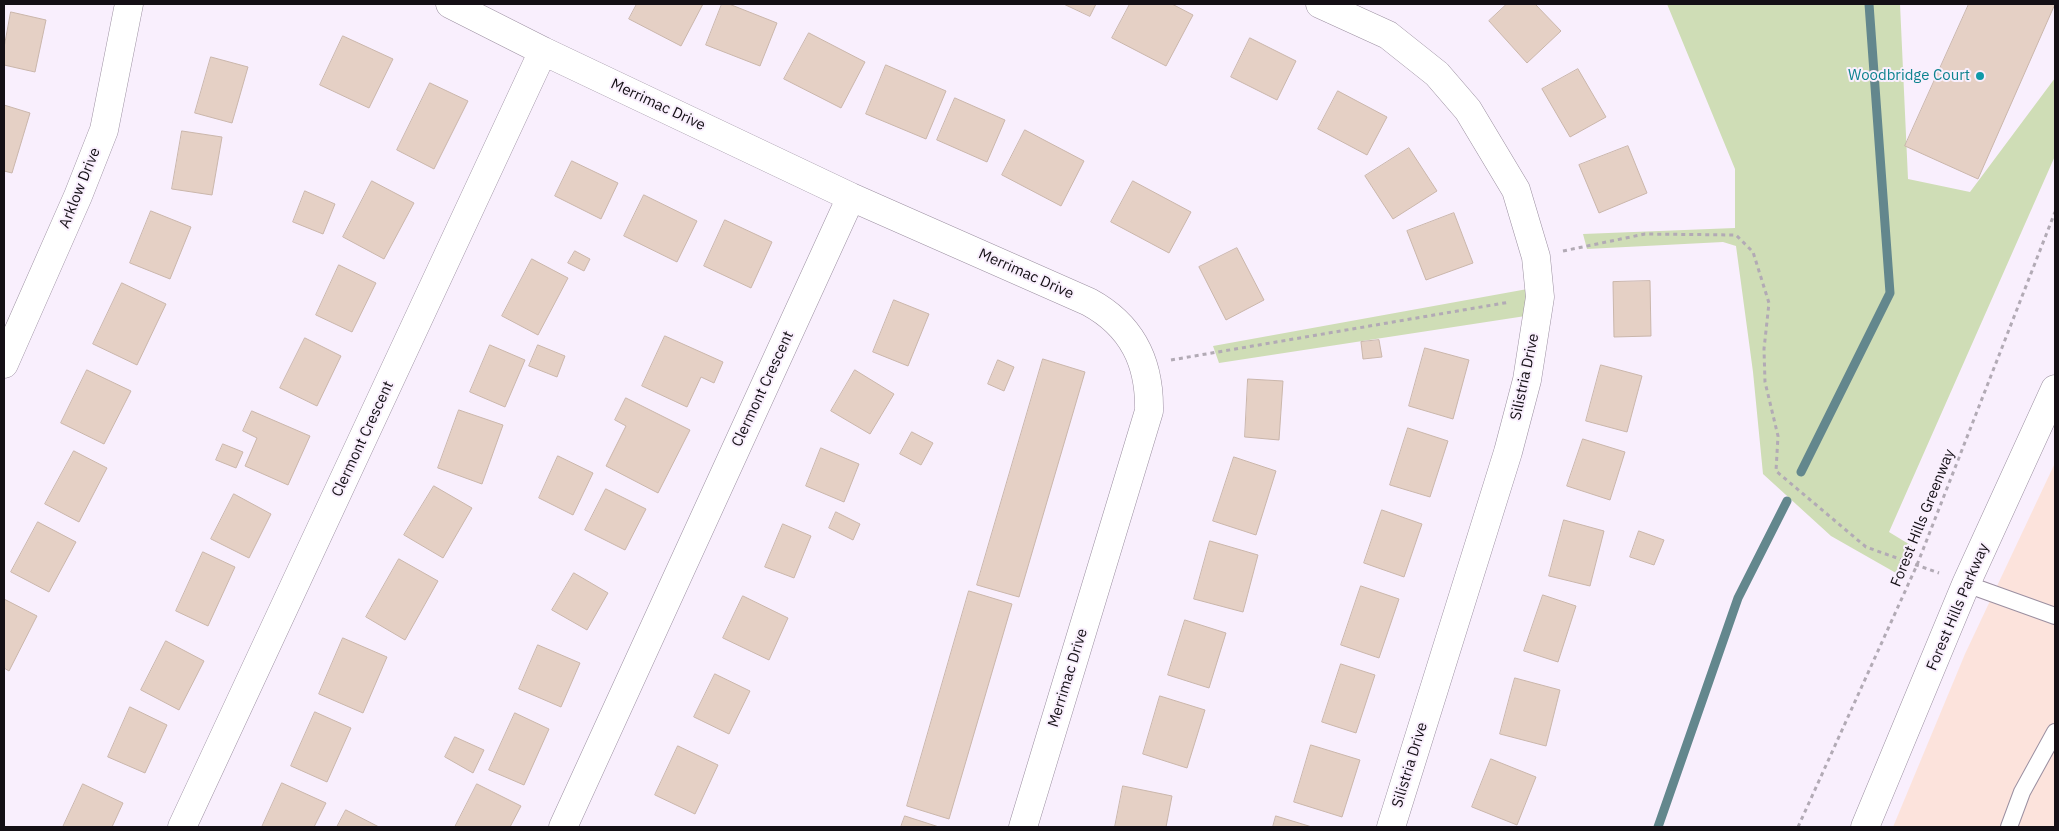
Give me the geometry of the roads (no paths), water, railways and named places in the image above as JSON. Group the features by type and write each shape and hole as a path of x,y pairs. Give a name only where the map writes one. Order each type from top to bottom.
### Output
{"street":[{"name":"Arklow Drive","path":"4,364 78,196 104,130 129,4"},
{"name":"Merrimac Drive","path":"450,4 543,51 851,197 1102,310 1122,326 1144,364 1149,391 1149,411 1023,827"},
{"name":"Silistria Drive","path":"1320,4 1388,35 1437,74 1468,110 1516,190 1536,257 1540,297 1527,380 1508,452 1391,827"},
{"name":"Clermont Crescent","path":"182,827 543,51"},
{"name":"Clermont Crescent","path":"563,827 851,197"},
{"name":"Forest Hills Parkway","path":"1865,827 1966,584 2055,389"}],"lane":[{"path":"1966,584 2055,616"},
{"path":"2009,827 2022,792 2055,732"}],"waterway":[{"path":"1801,472 1890,293 1869,4"},
{"path":"1658,827 1738,598 1787,501"}],"place":[{"name":"Woodbridge Court","path":"1980,76"}]}
